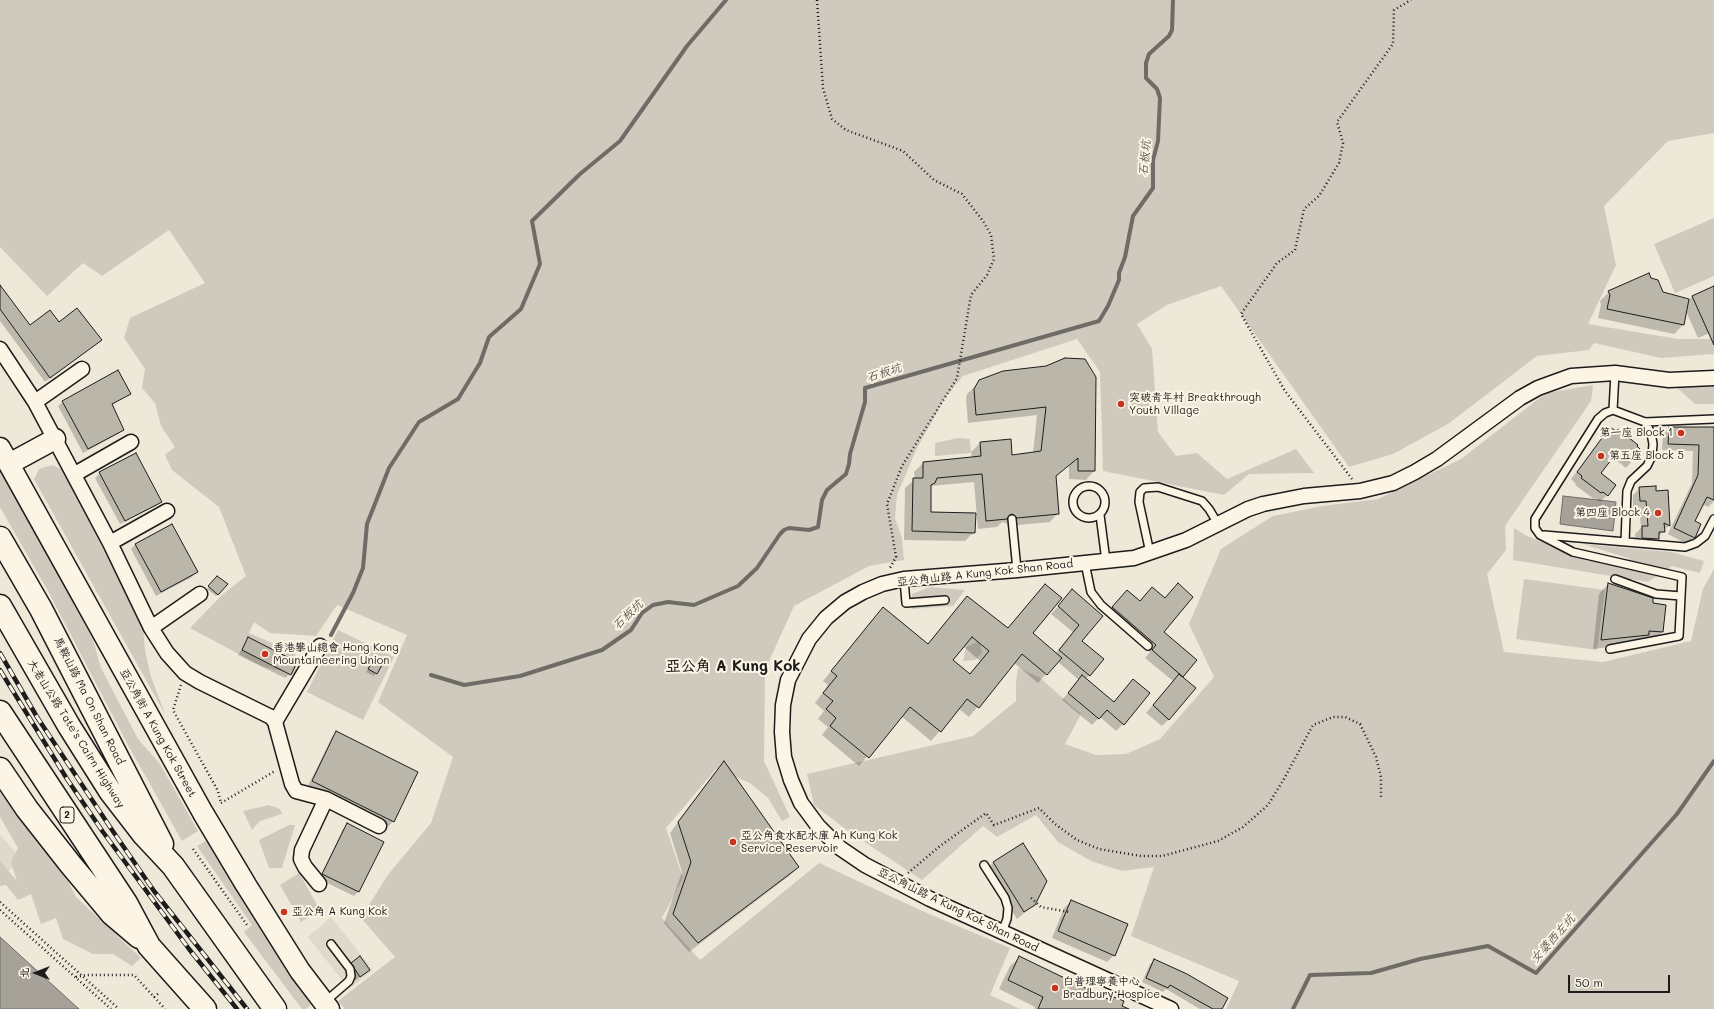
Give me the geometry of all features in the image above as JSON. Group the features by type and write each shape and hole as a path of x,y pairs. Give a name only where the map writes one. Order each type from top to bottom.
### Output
{"highway":[{"name":"馬鞍山路 Ma On Shan Road","path":"0,538 41,609 173,866"},
{"name":"大老山公路 Tate's Cairn Highway","path":"0,606 69,726 121,808 173,866 275,1009"},
{"name":"2","path":"0,712 126,903 149,946 205,1009"},
{"path":"0,769 32,815 112,914 149,946"}],"main road":[{"path":"4,456 56,439"},
{"name":"亞公角街 A Kung Kok Street","path":"4,456 238,872 292,958 326,1006"}],"street":[{"path":"0,350 35,402 56,439 110,543 151,628 167,653 186,673 200,682 271,717 275,722 292,784 296,791 326,799 379,826"},
{"path":"35,402 82,369"},
{"name":"亞公角山路 A Kung Kok Shan Road","path":"1171,1009 930,899 866,865 840,848 818,826 801,803 791,780 784,757 782,732 783,705 788,680 797,658 809,638 826,618 845,602 882,584 904,579 1106,561 1150,553 1186,540 1248,509 1273,501 1304,496 1360,491 1393,483 1421,469 1502,411 1538,388 1571,376 1615,373 1669,380 1714,378"},
{"path":"75,474 131,442"},
{"path":"110,543 167,511"},
{"path":"151,628 200,594"},
{"path":"275,722 320,646"},
{"path":"319,884 301,859 302,850 326,799"}],"lane":[{"path":"1613,410 1615,373"},
{"path":"1610,649 1679,636 1682,577 1573,552 1540,535 1535,528 1535,519 1598,419 1605,412 1613,410 1645,422 1714,419"},
{"path":"1625,542 1627,491 1631,481 1647,466 1652,456 1653,444 1651,433 1645,422"},
{"path":"1100,514 1090,518 1080,515 1074,506 1073,501 1077,491 1086,486 1092,486 1101,491 1105,500 1103,510 1100,514 1106,561"},
{"path":"1150,553 1138,502 1140,492 1144,488 1158,487 1202,501 1218,524"},
{"path":"1012,518 1017,570"},
{"path":"1540,535 1685,547 1696,543 1705,536 1714,519"},
{"path":"1085,563 1091,592 1101,604 1148,646"},
{"path":"904,579 906,603 945,600"},
{"path":"1615,579 1656,594 1681,596"},
{"path":"984,865 1005,898 1008,908 1007,919 1002,932"},
{"path":"326,1006 349,981 351,976 350,969 331,944"}],"path":[{"path":"817,0 823,88 832,118 846,130 903,151 934,180 962,194 983,220 991,235 994,259 987,275 971,295 957,378 902,466 887,504 896,557 882,584"},
{"path":"1360,491 1285,391 1241,314 1277,263 1295,250 1304,209 1319,196 1339,163 1343,143 1337,122 1393,44 1394,10 1411,0"},
{"path":"186,673 173,710 218,791 221,803"},
{"path":"906,875 940,846 986,813 994,825 1039,808 1056,824 1077,840 1099,849 1141,856 1162,856 1218,842 1243,827 1268,804 1284,779 1312,725 1333,717 1345,717 1360,724 1376,757 1381,777 1381,799"},
{"path":"217,805 270,775 287,763"},
{"path":"193,849 247,925"},
{"path":"1031,898 1041,907 1069,912"},
{"path":"0,902 119,1009"},
{"path":"0,910 111,1009"},
{"path":"75,977 134,975 165,1009"},
{"path":"154,997 160,992"}],"shaded area":[{"path":"0,0 1714,0 1714,133 1668,141 1604,206 1616,265 1588,324 1678,339 1714,339 1714,354 1661,358 1594,343 1589,350 1537,356 1448,424 1393,454 1349,467 1221,286 1167,305 1137,324 1152,349 1158,432 1176,456 1197,453 1227,479 1296,449 1314,473 1249,474 1224,495 1103,471 1100,372 1077,339 963,376 945,398 917,448 897,495 895,518 902,538 904,560 869,566 794,606 765,670 764,761 790,817 782,821 768,798 750,783 716,769 666,828 683,878 662,918 700,960 819,863 922,911 1010,948 990,995 1020,1009 345,1009 338,1001 395,957 361,918 387,876 431,823 453,757 378,702 407,635 337,605 316,636 270,633 254,622 249,633 295,653 297,675 261,666 190,628 222,595 246,576 219,507 172,470 165,455 175,447 161,426 155,403 142,388 145,369 124,338 130,318 205,283 169,230 102,276 83,263 47,296 0,247"},
{"path":"1714,218 1714,276 1675,293 1654,244"},
{"path":"1593,385 1591,401 1505,526 1506,550 1487,574 1504,652 1603,662 1691,641 1703,589 1714,569 1714,1009 1226,1009 1239,981 1131,936 1154,867 1122,871 1091,861 1058,842 1036,815 997,837 983,826 922,880 848,831 814,805 807,774 973,736 1016,701 1018,668 1039,677 1081,714 1065,744 1096,755 1126,754 1160,739 1214,677 1189,624 1221,549 1273,516 1322,506 1378,499 1461,459 1546,393"},
{"path":"1674,385 1714,386 1714,404 1695,404"},
{"path":"958,438 970,439 971,453 935,456 935,443"},
{"path":"52,465 63,470 143,628 145,650 151,677 165,714 34,479 39,469"},
{"path":"0,468 93,640 101,668 138,739 160,764 198,831 182,841 128,745 48,591 0,507"},
{"path":"1563,496 1616,502 1613,531 1560,524"},
{"path":"1514,528 1525,535 1588,561 1631,559 1583,544 1671,552 1704,561 1700,573 1672,566 1648,582 1513,560"},
{"path":"1524,579 1605,590 1597,650 1516,639"},
{"path":"930,587 965,590 953,606 912,609 912,594"},
{"path":"338,630 394,657 363,720 307,692"},
{"path":"980,641 982,653 975,660 963,661 966,647"},
{"path":"0,783 62,869 76,897 141,958 132,966 113,954 93,954 63,939 56,918 41,924 31,894 18,900 6,885 0,886 0,861 17,881 11,862 18,848 0,817"},
{"path":"269,805 280,809 282,814 260,821 252,830 243,811"},
{"path":"289,825 295,825 282,868 269,868 259,840"},
{"path":"0,835 23,861 0,876"},
{"path":"207,840 311,1005 306,1009 302,1009 244,932 252,925 197,846"},
{"path":"299,873 320,910 301,922 280,885"},
{"path":"331,917 373,970 349,989 308,937"},
{"path":"0,937 79,1009 0,1009"}],"building":[{"path":"1649,273 1651,278 1658,280 1663,292 1689,299 1684,325 1607,309 1610,295 1608,291"},
{"path":"0,285 30,325 50,310 59,322 77,308 102,340 50,378 0,309"},
{"path":"1714,286 1714,345 1692,296"},
{"path":"1065,358 1085,359 1096,377 1095,471 1078,471 1078,458 1056,476 1059,514 1017,518 1011,514 1007,519 986,521 982,474 937,478 935,483 931,485 931,512 976,513 975,533 912,531 913,478 923,478 923,462 981,456 980,442 1011,439 1012,455 1041,451 1046,407 976,415 974,389 979,380 1003,371 1046,366"},
{"path":"118,370 131,394 112,404 124,430 88,449 62,401"},
{"name":"第五座 Block 5","path":"1610,427 1616,431 1618,429 1638,445 1637,446 1642,451 1634,461 1619,450 1601,473 1616,485 1608,496 1603,492 1601,493 1581,478 1582,476 1577,472"},
{"path":"1669,427 1714,427 1714,500 1707,497 1695,521 1701,524 1695,538 1674,528 1698,475 1699,445 1668,444"},
{"path":"136,453 162,502 125,521 99,472"},
{"name":"第四座 Block 4","path":"1656,486 1656,491 1668,490 1670,526 1664,523 1665,532 1659,532 1659,539 1642,538 1642,526 1648,526 1646,501 1640,501 1639,487"},
{"path":"172,524 198,572 161,592 135,544"},
{"path":"217,576 228,584 218,595 208,586"},
{"path":"1178,583 1193,597 1164,632 1197,660 1183,677 1152,650 1156,645 1112,607 1127,590 1140,601 1152,587 1165,598"},
{"path":"1608,583 1653,598 1653,603 1666,605 1663,632 1649,631 1649,635 1601,640"},
{"path":"1045,584 1062,598 1033,633 1062,658 1047,675 1022,654 979,708 967,699 941,732 910,707 869,758 830,726 836,718 826,709 833,701 823,693 837,676 831,671 883,607 928,644 967,596 1008,628","holes":["972,637 989,651 970,674 953,660"]},
{"path":"1072,589 1103,616 1082,641 1104,659 1090,676 1059,650 1079,625 1058,606"},
{"name":"香港攀山總會 Hong Kong Mountaineering Union","path":"248,637 297,662 291,675 242,650"},
{"path":"373,660 382,665 377,674 368,669"},
{"path":"1179,674 1196,688 1169,720 1153,705"},
{"path":"1082,675 1114,702 1133,679 1150,693 1124,725 1107,710 1099,719 1068,693"},
{"path":"336,731 418,772 394,822 312,781"},
{"name":"亞公角食水配水庫 Ah Kung Kok Service Reservoir","path":"724,761 799,867 698,943 673,914 691,862 678,822"},
{"path":"347,823 384,842 359,892 322,874"},
{"path":"1023,843 1047,881 1035,905 1024,912 993,862"},
{"path":"1071,900 1128,924 1115,956 1058,931"},
{"path":"360,956 370,970 360,977 351,963"},
{"name":"白普理寧養中心 Bradbury Hospice","path":"1019,956 1112,1001 1114,997 1124,1001 1122,1006 1129,1009 1038,1009 1043,997 1008,980"},
{"path":"1154,959 1187,974 1228,998 1222,1009 1213,1009 1170,985 1168,988 1146,978"}],"waterway":[{"path":"331,635 353,593 363,568 367,524 389,468 419,422 458,399 480,363 489,337 521,309 540,264 532,221 580,174 620,141 687,46 726,0"},
{"name":"石板坑","path":"431,675 464,685 520,676 602,650 631,630 642,613 653,605 668,602 694,605 738,586 757,568 784,530 789,528 809,530 818,527 822,500 827,490 846,474 850,454 865,402 865,388 1099,321 1108,306 1119,280 1119,273 1125,257 1133,216 1153,188 1153,160 1158,141 1160,98 1157,89 1146,78 1146,63 1149,54 1169,36 1172,30 1173,0"},
{"name":"女婆西左坑","path":"1293,1009 1310,975 1371,973 1420,959 1488,946 1536,973 1677,814 1714,761"}],"railway":[{"path":"0,653 37,717 154,891 247,1009"},
{"path":"0,670 67,779 103,832 189,949 237,1009"}],"place":[{"name":"突破青年村 Breakthrough Youth Village","path":"1121,404"},
{"name":"第一座 Block 1","path":"1681,433"},
{"name":"第五座 Block 5","path":"1601,456"},
{"name":"第四座 Block 4","path":"1658,513"},
{"name":"香港攀山總會 Hong Kong Mountaineering Union","path":"265,654"},
{"name":"亞公角食水配水庫 Ah Kung Kok Service Reservoir","path":"733,842"},
{"name":"亞公角 A Kung Kok","path":"284,912"},
{"name":"白普理寧養中心 Bradbury Hospice","path":"1055,988"}],"district":[{"name":"亞公角 A Kung Kok","path":"733,666"}]}
